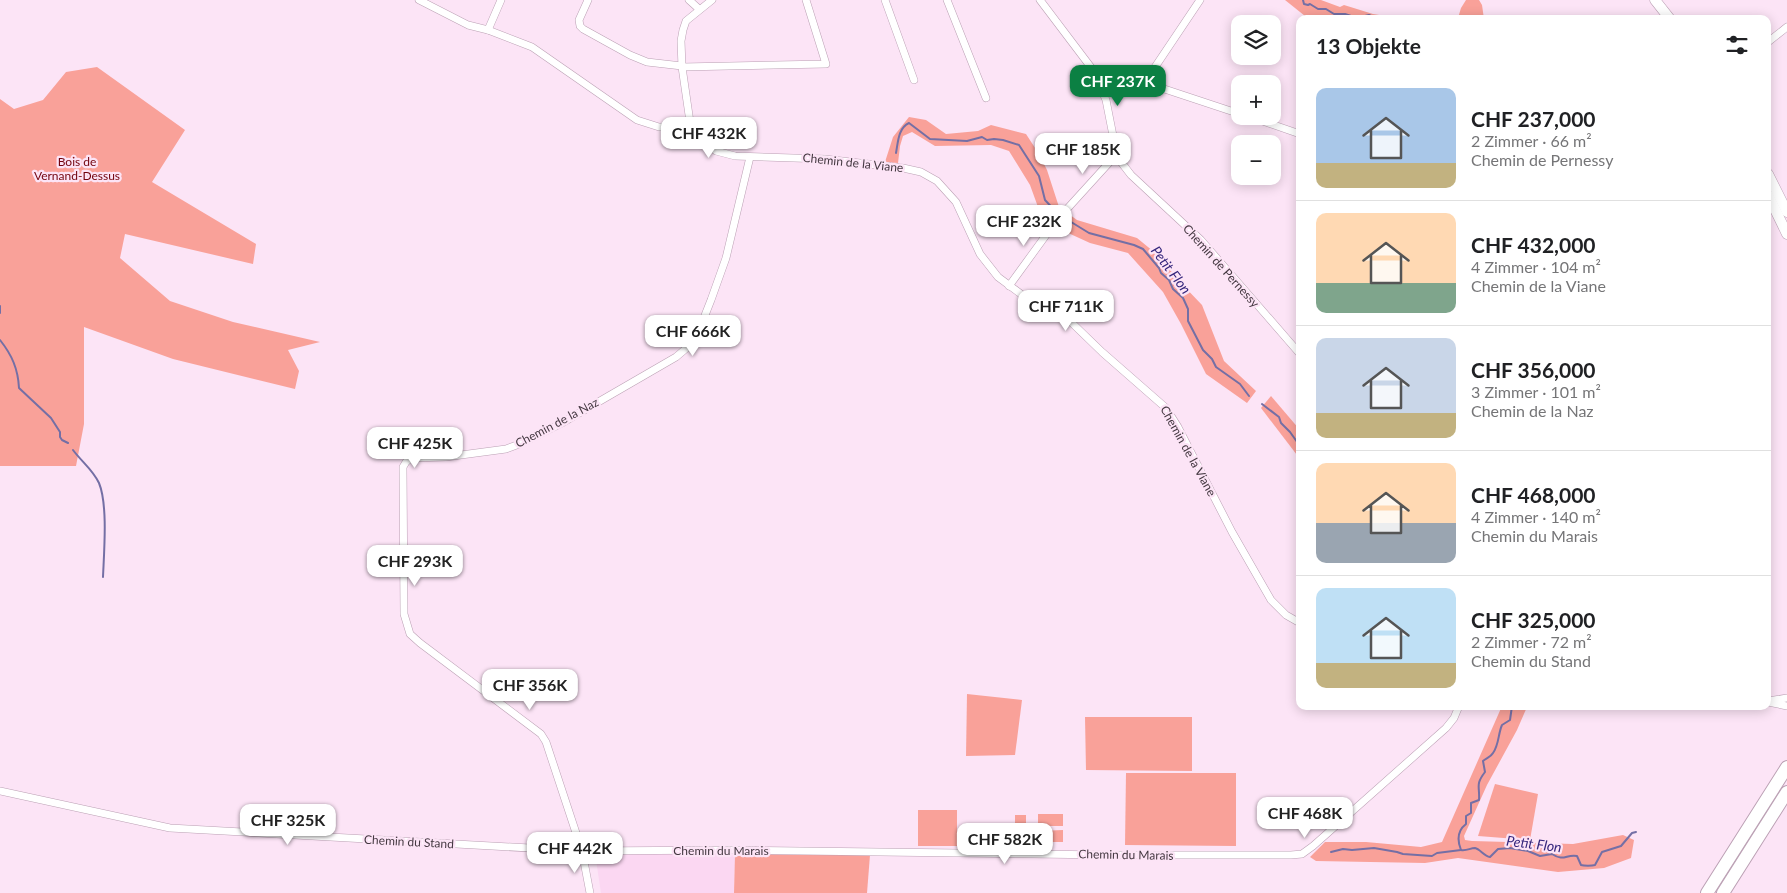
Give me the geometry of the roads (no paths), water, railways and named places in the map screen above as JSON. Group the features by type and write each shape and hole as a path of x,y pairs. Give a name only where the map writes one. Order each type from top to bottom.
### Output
{"highway":[{"path":"1707,893 1787,767"},
{"path":"1723,893 1787,792"}],"main road":[{"path":"1656,0 1667,15"},
{"path":"1771,180 1787,212"},
{"path":"1771,201 1787,234"}],"street":[{"path":"419,0 468,25 488,30 532,47 637,120 659,127 671,127 690,122"},
{"path":"488,30 501,0"},
{"path":"588,0 579,20 580,26 647,62 682,67 826,64 806,0"},
{"path":"689,0 699,9"},
{"name":"Chemin de la Viane","path":"712,0 699,9 686,22 681,41 682,67 690,122 702,140 711,148 722,153 750,157 799,158 912,170 931,177 943,186 956,202 980,254 998,277 1009,286 1071,322 1166,408 1232,532 1271,600 1286,615 1296,621"},
{"path":"885,0 914,80"},
{"path":"948,0 986,98"},
{"name":"Chemin de Pernessy","path":"1040,0 1093,70 1106,100 1117,154 1132,175 1201,240 1296,349"},
{"path":"1145,82 1200,0"},
{"path":"1771,40 1787,27"},
{"path":"1093,70 1107,70 1231,111"},
{"path":"1274,125 1296,133"},
{"path":"1009,286 1057,220 1117,154"},
{"name":"Chemin de la Naz","path":"590,893 582,851 546,742 541,734 410,634 404,614 402,467 411,458 446,457 506,449 562,423 676,356 689,346 698,333 726,258 750,157"},
{"path":"1771,701 1787,698"},
{"path":"1771,703 1787,706"},
{"name":"Chemin du Marais","path":"582,851 732,850 1302,854 1446,728 1457,710"},
{"name":"Chemin du Stand","path":"0,791 170,828 582,851"}],"waterway":[{"path":"1303,0 1304,4 1310,4 1318,9 1326,9 1334,14 1348,15"},
{"name":"Petit Flon","path":"896,153 901,132 905,125 909,123 930,139 967,141 982,137 987,140 1003,140 1019,145 1039,176 1045,200 1058,214"},
{"name":"Petit Flon","path":"1063,217 1089,233 1143,249 1161,273 1169,280 1173,289 1183,298 1188,309 1188,321 1203,350 1212,359 1216,367 1240,384 1249,396"},
{"path":"0,306 0,313"},
{"path":"0,340 14,362 19,388 51,418 60,432 62,440 68,443"},
{"name":"Petit Flon","path":"1262,404 1279,417 1281,423 1296,440"},
{"path":"73,450 94,474 102,492 105,529 103,577"},
{"name":"Petit Flon","path":"1511,710 1510,720 1502,725 1495,750 1491,756 1483,761 1485,772 1479,783 1479,800 1471,803 1471,813 1466,816 1466,824 1459,833 1458,839 1461,850 1475,848 1490,857 1498,849 1510,848 1528,851 1540,856 1552,854 1562,858 1577,856 1581,865 1592,866 1595,865 1602,852 1621,846 1632,833 1636,832"},
{"path":"1331,852 1343,849 1374,848 1403,854 1432,856 1437,853 1461,850"}],"park label":[{"name":"Bois de Vernand-Dessus","path":"77,169"}]}
